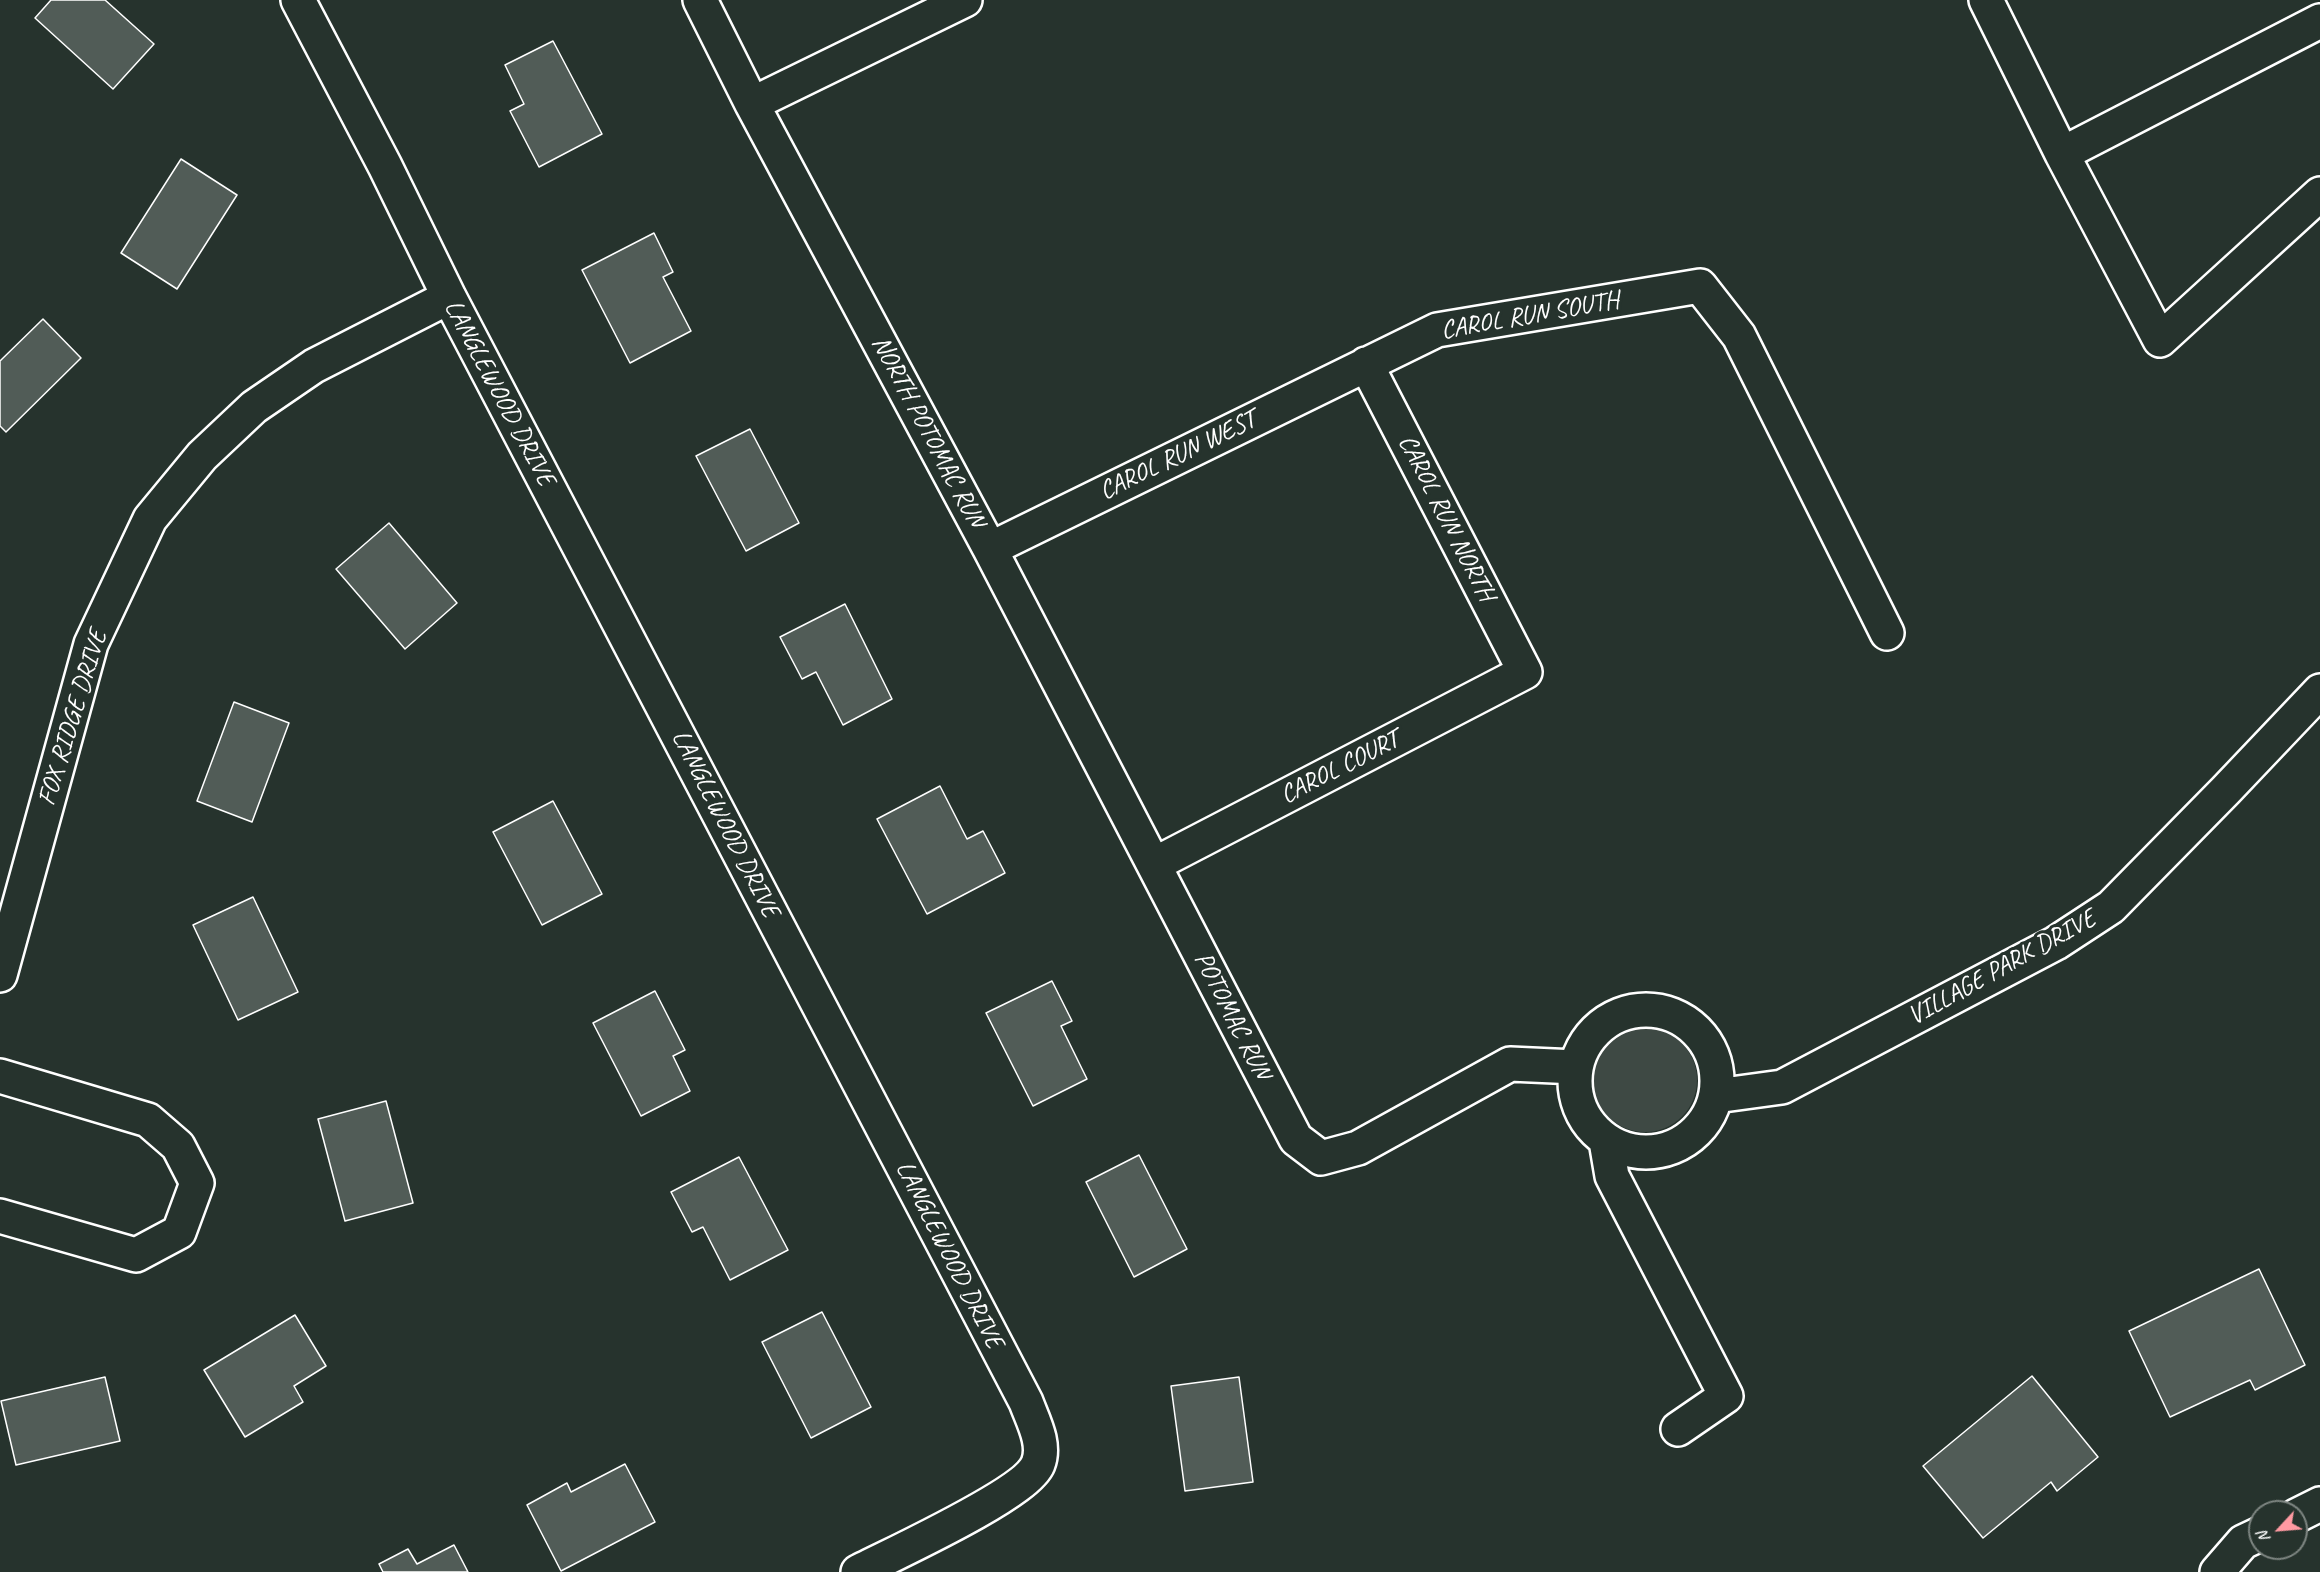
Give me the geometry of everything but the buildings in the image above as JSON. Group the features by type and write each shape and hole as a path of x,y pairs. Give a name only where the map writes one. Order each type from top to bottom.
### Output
{"street":[{"name":"LANGLEWOOD DRIVE","path":"298,0 386,165 449,297 1026,1402 1040,1440 1038,1463 1029,1477 1006,1494 858,1572"},
{"name":"NORTH POTOMAC RUN","path":"700,0 752,104 1155,864"},
{"path":"752,104 965,0"},
{"path":"1986,0 2061,154 2160,340 2320,194"},
{"path":"2061,154 2320,21"},
{"name":"CAROL RUN SOUTH","path":"1366,364 1437,330 1700,286 1739,336 1887,633"},
{"name":"FOX RIDGE DRIVE","path":"0,975 91,644 150,519 202,456 254,408 314,366 449,297"},
{"name":"CAROL RUN WEST","path":"990,549 1366,364"},
{"name":"CAROL RUN NORTH","path":"1366,364 1525,672"},
{"name":"CAROL COURT","path":"1155,864 1525,672"},
{"name":"VILLAGE PARK DRIVE","path":"1716,1096 1782,1087 2056,944 2111,907 2320,691"},
{"name":"POTOMAC RUN","path":"1155,864 1208,972 1296,1139 1321,1158 1358,1148 1510,1064 1576,1067"},
{"path":"1632,1011 1660,1011 1686,1022 1705,1042 1716,1067 1716,1096 1705,1121 1685,1141 1659,1152 1632,1152 1606,1141 1586,1121 1575,1095 1576,1067 1586,1041 1606,1021 1632,1011"},
{"path":"0,1076 148,1120 178,1146 196,1183 180,1232 136,1255 0,1216"},
{"path":"1606,1141 1612,1176 1726,1396 1678,1429"},
{"path":"2217,1572 2243,1542 2248,1540"}],"shaded area":[{"path":"1645,1028 1665,1032 1682,1043 1693,1060 1697,1080 1693,1100 1682,1117 1665,1128 1645,1132 1625,1128 1608,1117 1597,1100 1593,1080 1597,1060 1608,1043 1625,1032"}]}
